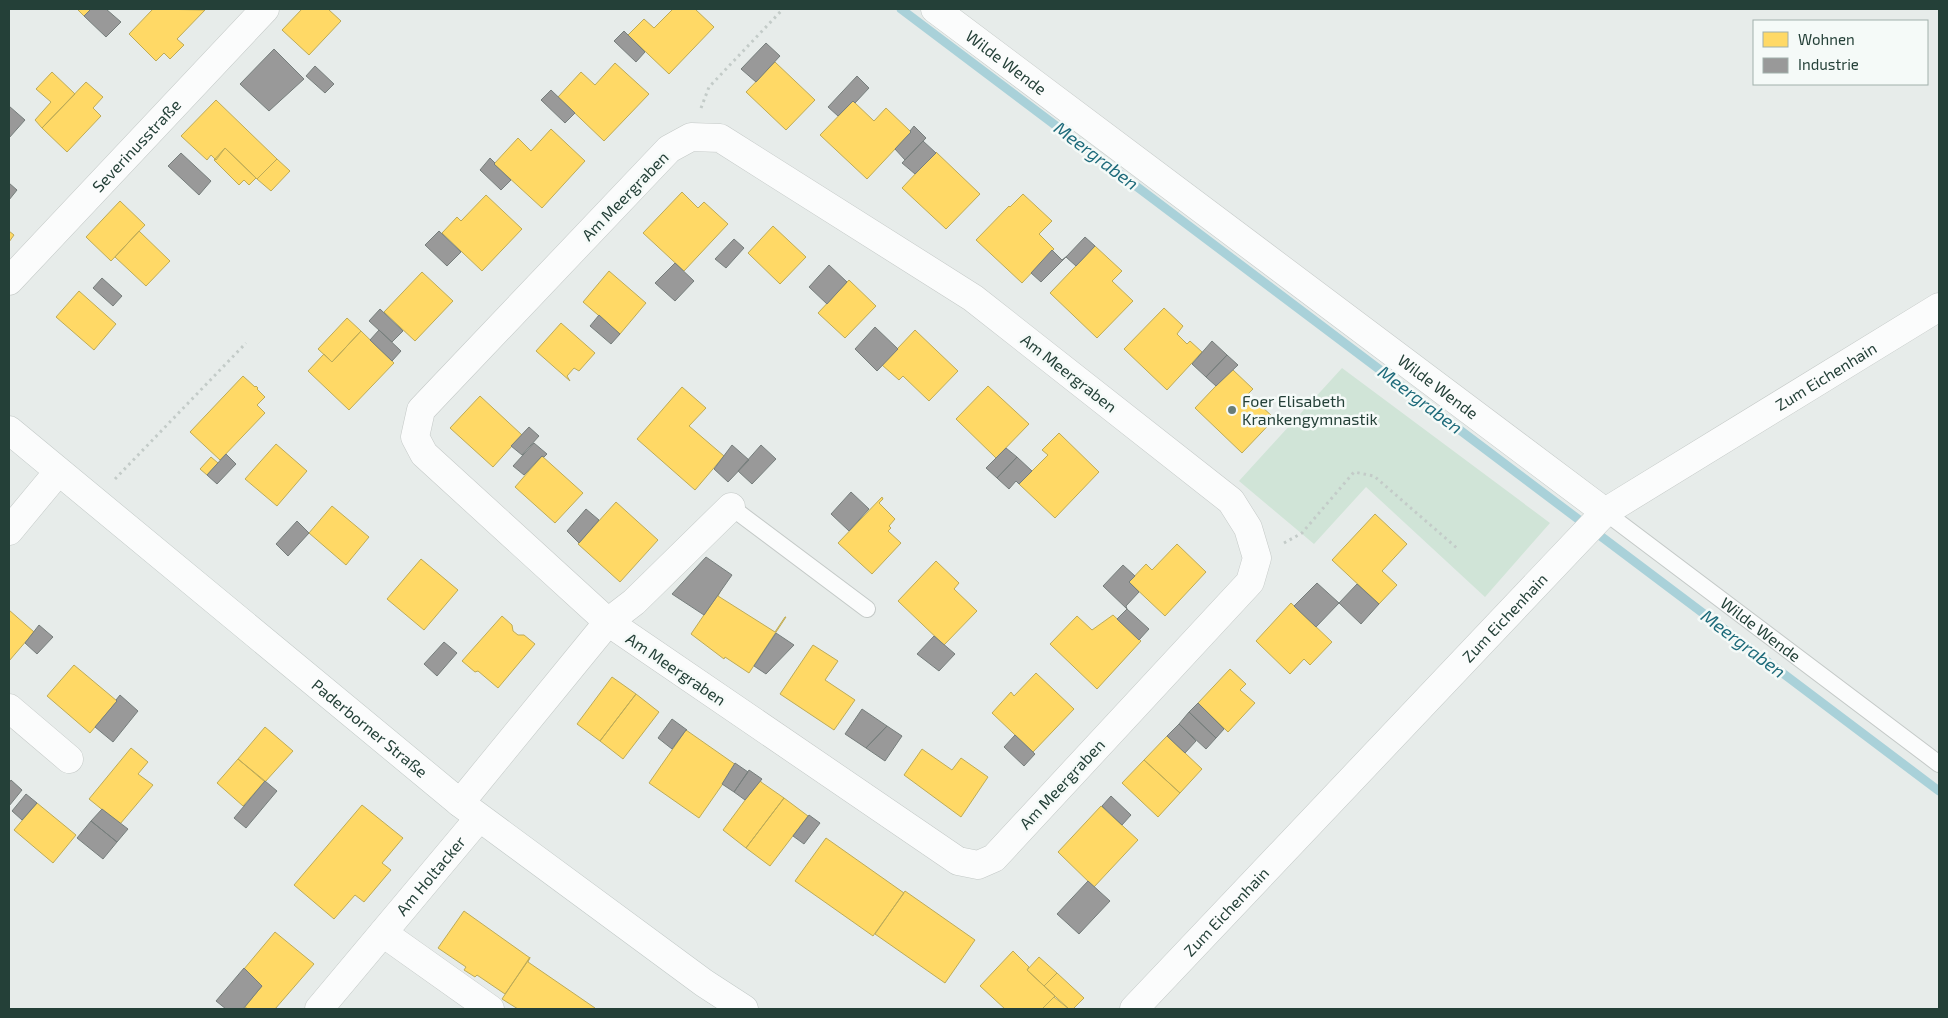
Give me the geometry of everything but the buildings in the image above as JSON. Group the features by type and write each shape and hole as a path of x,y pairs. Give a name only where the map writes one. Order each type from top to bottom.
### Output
{"street":[{"name":"Severinusstraße","path":"9,281 265,9"},
{"name":"Wilde Wende","path":"935,9 1605,512"},
{"name":"Am Meergraben","path":"691,137 720,138 973,298 1231,501 1248,528 1257,558 1250,582 994,858 978,865 958,861 608,622 424,454 415,437 421,410 669,149 691,137"},
{"name":"Zum Eichenhain","path":"1134,1009 1605,512 1939,307"},
{"name":"Paderborner Straße","path":"9,430 469,811 704,983 744,1009"},
{"path":"9,531 58,472"},
{"name":"Am Meergraben","path":"469,811 608,622 634,602 731,507"},
{"path":"9,708 68,759"},
{"name":"Am Holtacker","path":"319,1009 383,933 469,811"},
{"path":"383,933 490,1009"}],"lane":[{"path":"731,507 867,609"},
{"name":"Wilde Wende","path":"1605,512 1939,764"}],"path":[{"path":"691,137 709,87 783,9"},
{"path":"93,501 246,343"},
{"path":"1257,558 1302,533 1354,472 1374,476 1458,549"}],"green space":[{"path":"1342,368 1550,523 1485,597 1366,487 1314,544 1239,481"}],"waterway":[{"name":"Meergraben","path":"901,9 1939,791"}],"place":[{"name":"Foer Elisabeth Krankengymnastik","path":"1232,410"}]}
